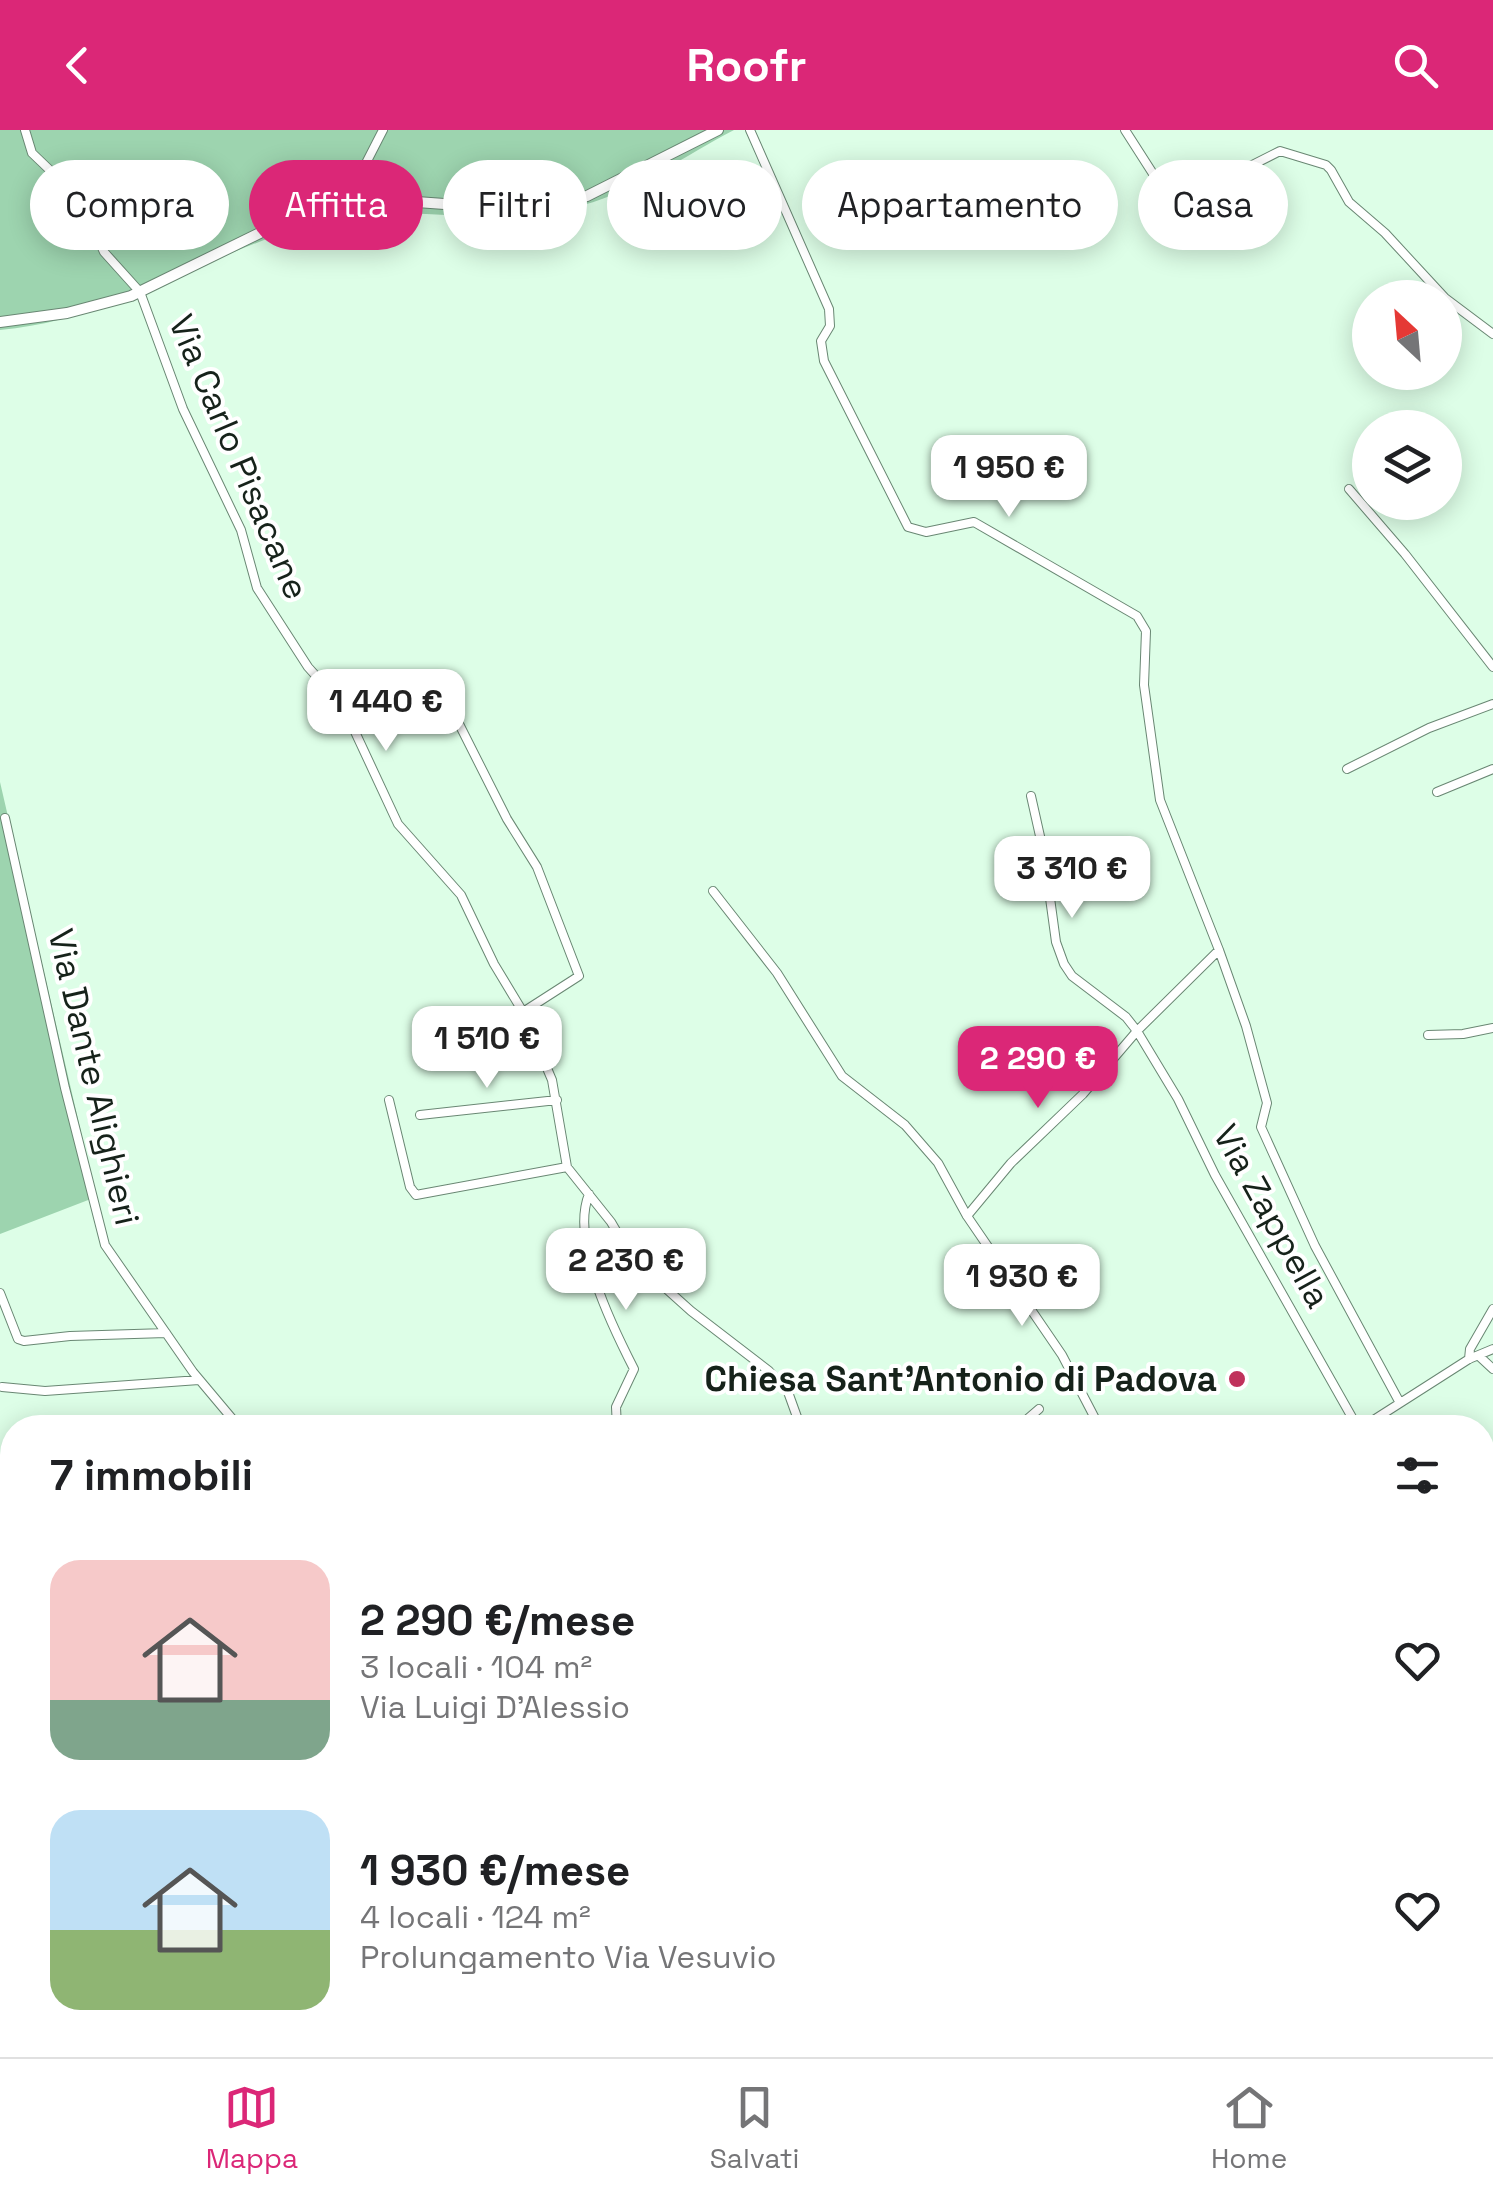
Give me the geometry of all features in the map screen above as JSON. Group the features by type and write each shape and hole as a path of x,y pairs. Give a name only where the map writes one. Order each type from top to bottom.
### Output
{"street":[{"name":"Via Carlo Pisacane","path":"25,130 32,153 79,198 104,252 140,292 183,409 241,530 257,588 308,667 343,706 398,824 460,894 522,1012 552,1080 567,1167"},
{"path":"368,160 383,130"},
{"path":"423,202 512,209 555,206 587,196 718,130"},
{"path":"750,130 829,310 830,326 821,341 824,361 908,527 926,532 974,522 1137,616 1146,630 1144,685 1160,800 1220,950 1267,1103 1261,1127 1315,1246 1400,1403"},
{"path":"1125,130 1174,205 1280,152 1326,166 1349,202 1385,233 1428,280"},
{"path":"0,322 68,313 140,292 249,238"},
{"path":"1462,311 1493,334"},
{"path":"1348,489 1405,554 1493,667"},
{"path":"1348,769 1429,728 1493,704"},
{"path":"453,712 507,819 537,867 579,976 522,1012"},
{"path":"1437,792 1493,769"},
{"name":"Via Zappella","path":"1031,796 1044,854 1056,942 1064,964 1072,976 1126,1017 1137,1031 1352,1415"},
{"name":"Via Dante Alighieri","path":"4,818 105,1245 199,1380 229,1415"},
{"path":"713,891 777,973 842,1076 916,1138 938,1163 967,1216 1062,1356 1093,1415"},
{"path":"967,1216 1011,1163 1083,1094 1137,1031 1220,950"},
{"path":"1428,1034 1463,1034 1493,1028"},
{"path":"389,1100 410,1187 416,1196 567,1167 632,1258 691,1311 769,1372 788,1392 797,1415"},
{"path":"420,1115 557,1100"},
{"path":"589,1194 585,1214 591,1265 612,1328 634,1369 616,1407 616,1415"},
{"path":"0,1293 18,1339 24,1342 70,1336 166,1333"},
{"path":"1493,1309 1470,1349 1474,1358 1493,1369"},
{"path":"1380,1415 1493,1349"},
{"path":"2,1387 44,1391 199,1380"},
{"path":"1031,1415 1038,1409"}],"green space":[{"path":"0,130 734,130 680,160 607,160 607,197 587,204 587,160 443,160 443,215 423,214 423,160 249,160 249,246 96,309 0,330"},
{"path":"0,782 96,1197 0,1234"}],"place":[{"name":"Chiesa Sant'Antonio di Padova","path":"1237,1379"}]}
